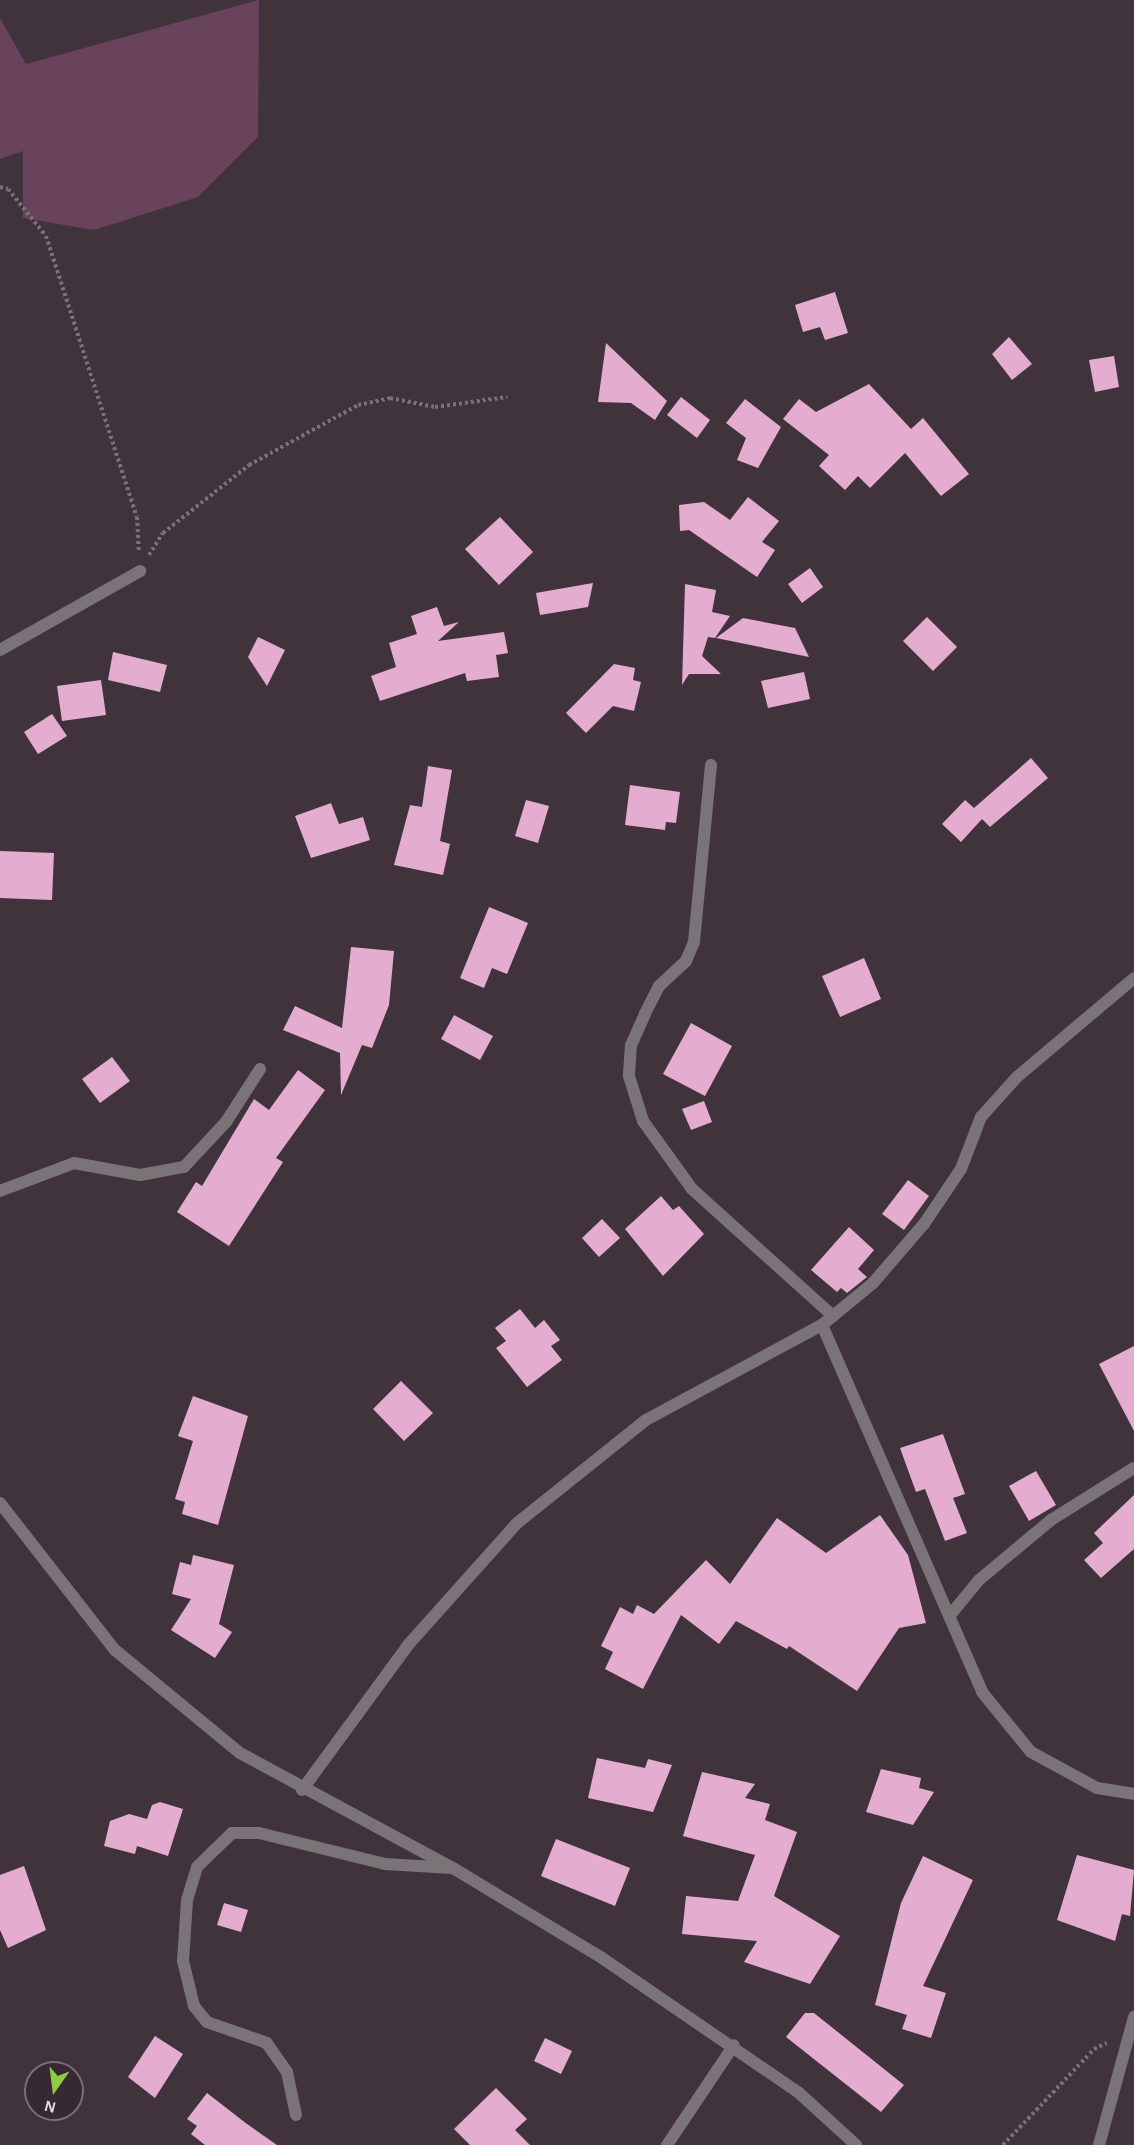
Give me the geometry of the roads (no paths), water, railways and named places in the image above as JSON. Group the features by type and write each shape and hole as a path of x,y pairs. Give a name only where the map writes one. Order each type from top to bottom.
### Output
{"street":[{"path":"0,650 140,572"},
{"path":"711,765 694,942 686,961 659,986 645,1014 631,1045 629,1076 643,1122 692,1189 833,1316"},
{"path":"302,1790 408,1645 516,1524 646,1420 822,1324 873,1283 924,1224 962,1169 981,1117 1017,1077 1134,978"},
{"path":"0,1191 74,1163 140,1175 184,1167 226,1122 260,1068"},
{"path":"822,1324 951,1614 982,1692 1011,1734 1031,1752 1087,1783 1134,1794"},
{"path":"951,1614 979,1580 1051,1520 1134,1468"},
{"path":"0,1503 115,1650 168,1699 302,1790 453,1868 734,2045 798,2092 856,2145"},
{"path":"296,2115 286,2072 267,2043 207,2022 194,2006 183,1961 188,1900 197,1868 232,1833 259,1833 384,1864 453,1868"},
{"path":"1099,2145 1134,2016"},
{"path":"667,2145 734,2045"}]}
